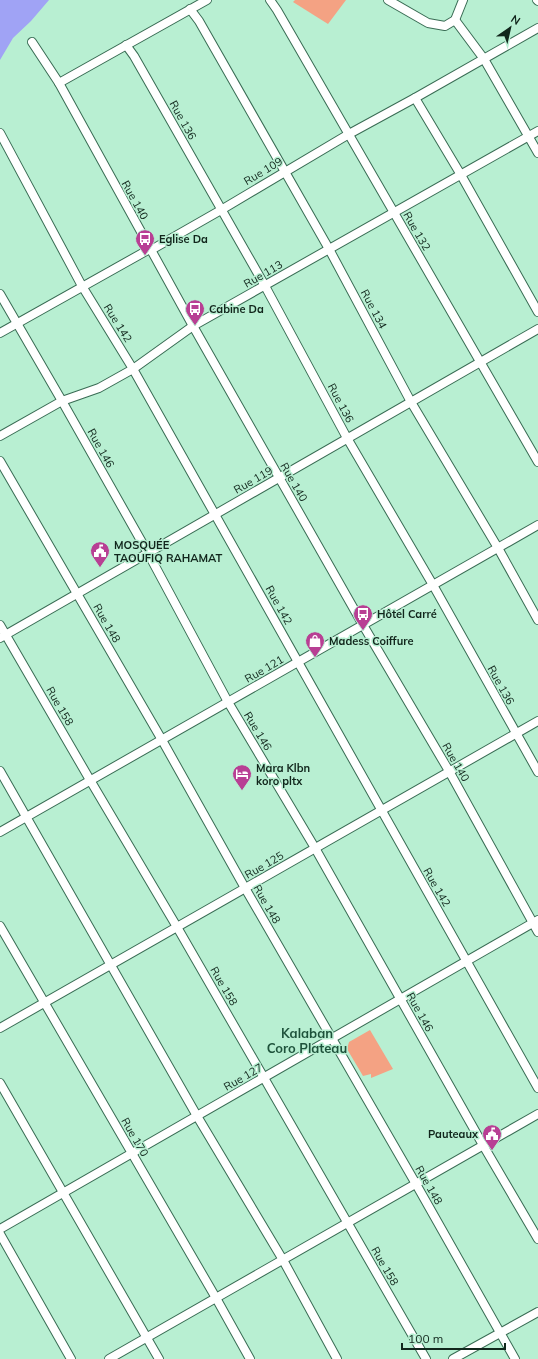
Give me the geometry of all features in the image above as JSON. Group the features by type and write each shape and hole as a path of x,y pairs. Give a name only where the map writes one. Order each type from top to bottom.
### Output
{"street":[{"path":"59,83 207,0"},
{"name":"Rue 132","path":"270,0 538,462"},
{"path":"388,0 428,23 445,26 455,20 463,0"},
{"name":"Rue 134","path":"190,9 199,21 329,249 411,402 498,548 538,620"},
{"path":"455,20 484,59 538,153"},
{"name":"Rue 109","path":"0,333 82,286 148,250 151,250 348,134 415,98 538,28"},
{"name":"Rue 140","path":"32,42 59,83 279,478 536,922 538,932"},
{"name":"Rue 136","path":"126,45 134,56 265,286 347,438 433,585 538,772"},
{"path":"415,98 461,175 538,312"},
{"name":"Rue 113","path":"1,434 62,401 99,388 133,370 193,326 538,131"},
{"name":"Rue 142","path":"0,133 82,286 133,370 215,514 538,1088"},
{"name":"Rue 146","path":"0,294 148,553 228,702 315,848 483,1146 538,1239"},
{"name":"Rue 119","path":"3,636 538,329"},
{"name":"Rue 148","path":"0,461 162,740 331,1039 416,1184 515,1359"},
{"name":"Rue 121","path":"0,832 538,525"},
{"name":"Rue 158","path":"0,625 3,636 177,927 426,1359"},
{"name":"Rue 125","path":"0,1028 538,721"},
{"path":"0,771 197,1116 282,1260 337,1359"},
{"name":"Rue 127","path":"0,1229 536,922"},
{"name":"Rue 170","path":"0,926 250,1359"},
{"path":"0,1083 158,1359"},
{"path":"109,1359 538,1114"},
{"path":"0,1234 71,1359"},
{"path":"453,1359 538,1312"}],"shaded area":[{"path":"295,0 346,0 328,24 293,2"},
{"path":"370,1030 393,1069 371,1078 371,1074 363,1076 347,1049 349,1042"}],"water":[{"path":"0,0 49,0 31,21 13,38 0,60"}],"place":[{"name":"Eglise Da","path":"145,256"},
{"name":"Cabine Da","path":"195,326"},
{"name":"MOSQUÉE TAOUFIQ RAHAMAT","path":"100,568"},
{"name":"Hôtel Carré","path":"363,631"},
{"name":"Madess Coiffure","path":"315,658"},
{"name":"Mara Klbn koro pltx","path":"242,791"},
{"name":"Pauteaux","path":"492,1151"}],"district":[{"name":"Kalaban Coro Plateau","path":"307,1040"}]}
